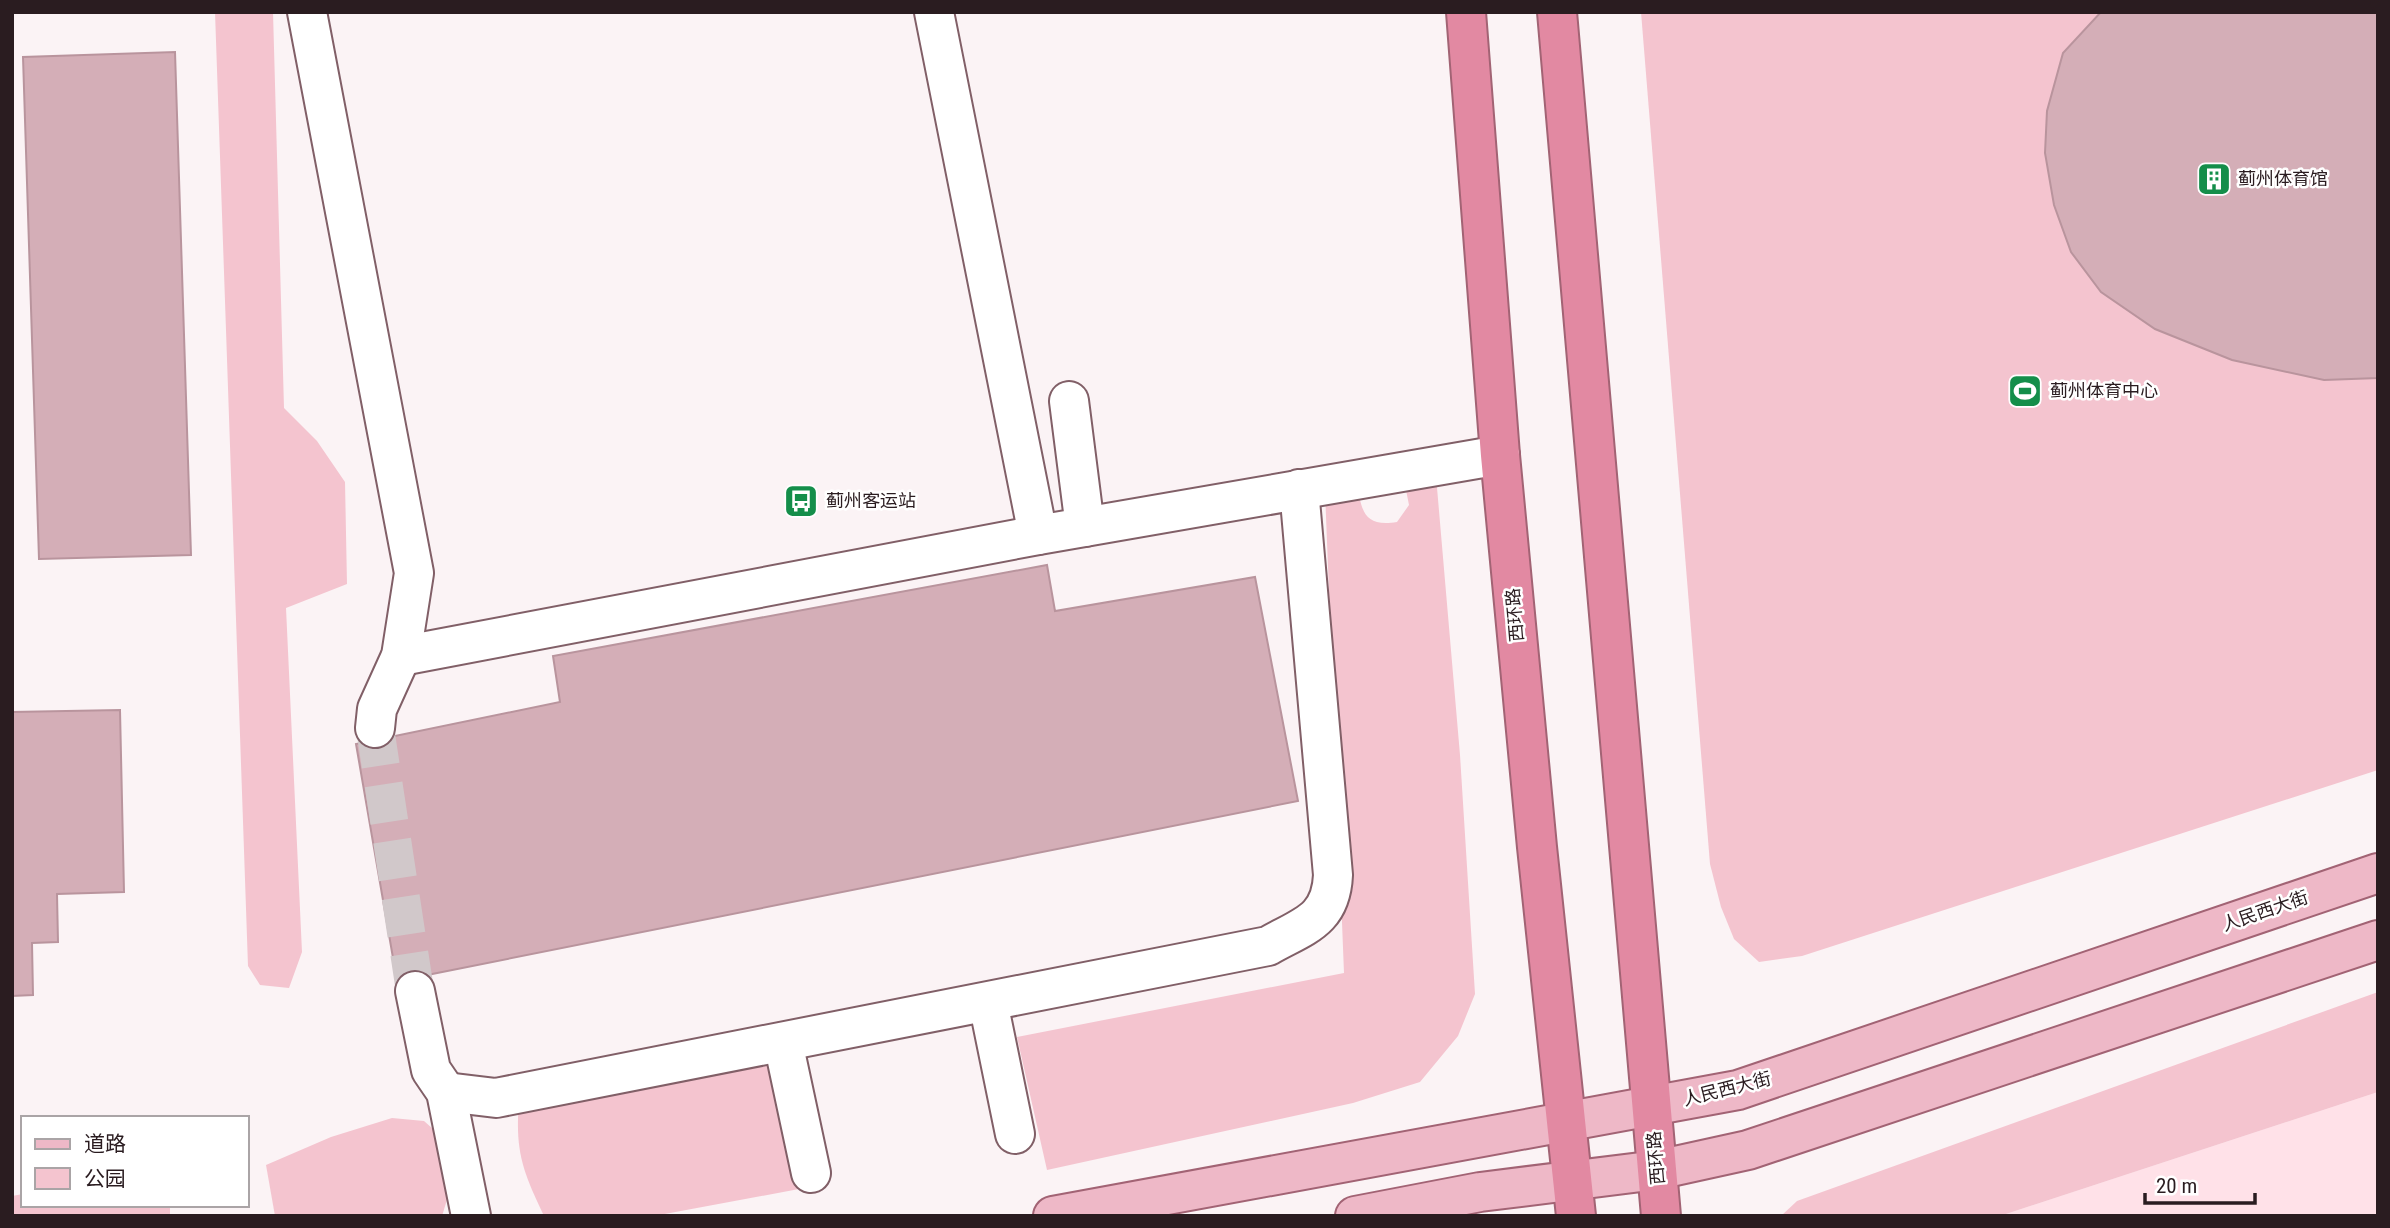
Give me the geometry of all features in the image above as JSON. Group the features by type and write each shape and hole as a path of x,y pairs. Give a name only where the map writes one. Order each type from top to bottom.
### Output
{"highway":[{"name":"西环路","path":"1466,12 1500,455 1575,1199"},
{"name":"西环路","path":"1557,12 1661,1216"}],"main road":[{"name":"人民西大街","path":"1054,1216 1566,1119 1738,1090 2378,873"},
{"path":"1480,1192 1575,1199 1657,1170 1748,1150 2378,940"},
{"path":"1355,1216 1480,1192 1508,1182 1517,1172 1519,1165 1512,1147 1492,1140 1470,1138"}],"lane":[{"path":"307,12 414,573 401,656 377,709 375,728"},
{"path":"934,12 1038,535"},
{"path":"1069,401 1085,527"},
{"path":"401,656 1038,535 1500,455"},
{"path":"446,1092 496,1098 1268,946 1321,916 1332,896 1333,875 1299,489"},
{"path":"415,991 430,1070 446,1092 471,1216"},
{"path":"988,1002 1015,1134"},
{"path":"783,1042 811,1173"}],"shaded area":[{"path":"2378,1092 2378,1216 2000,1216"}],"green space":[{"path":"215,12 273,12 284,408 317,441 345,482 347,584 286,608 302,952 289,988 260,985 248,966"},
{"name":"蓟州体育中心","path":"1641,12 2378,12 2378,770 1802,956 1759,962 1734,939 1721,907 1710,864"},
{"path":"1436,476 1460,755 1475,994 1458,1036 1420,1082 1353,1103 1047,1170 1017,1037 1344,973 1325,491 1357,484 1363,510 1371,520 1397,522 1409,505 1404,480"},
{"path":"2378,992 2378,1092 2000,1216 1781,1216 1797,1201"},
{"path":"765,1053 776,1076 799,1173 799,1189 654,1216 544,1216 525,1173 519,1147 519,1100"},
{"path":"392,1118 424,1121 442,1137 454,1177 442,1216 275,1216 266,1165 331,1137"},
{"path":"21,1194 21,1207 170,1207 170,1216 12,1216 12,1196"}],"building":[{"name":"蓟州体育馆","path":"2101,12 2378,12 2378,378 2324,380 2232,360 2155,329 2101,292 2071,252 2054,205 2045,153 2047,111 2063,53"},
{"path":"175,52 191,555 39,559 23,57"},
{"path":"1047,565 1055,611 1255,577 1298,801 397,981 356,744 560,702 553,656"},
{"path":"120,710 124,892 57,894 58,942 32,943 33,995 12,996 12,712"}],"tunnel":[{"path":"375,728 415,991"}],"place":[{"name":"蓟州体育馆","path":"2214,179"},
{"name":"蓟州体育中心","path":"2025,391"},
{"name":"蓟州客运站","path":"801,501"}]}
